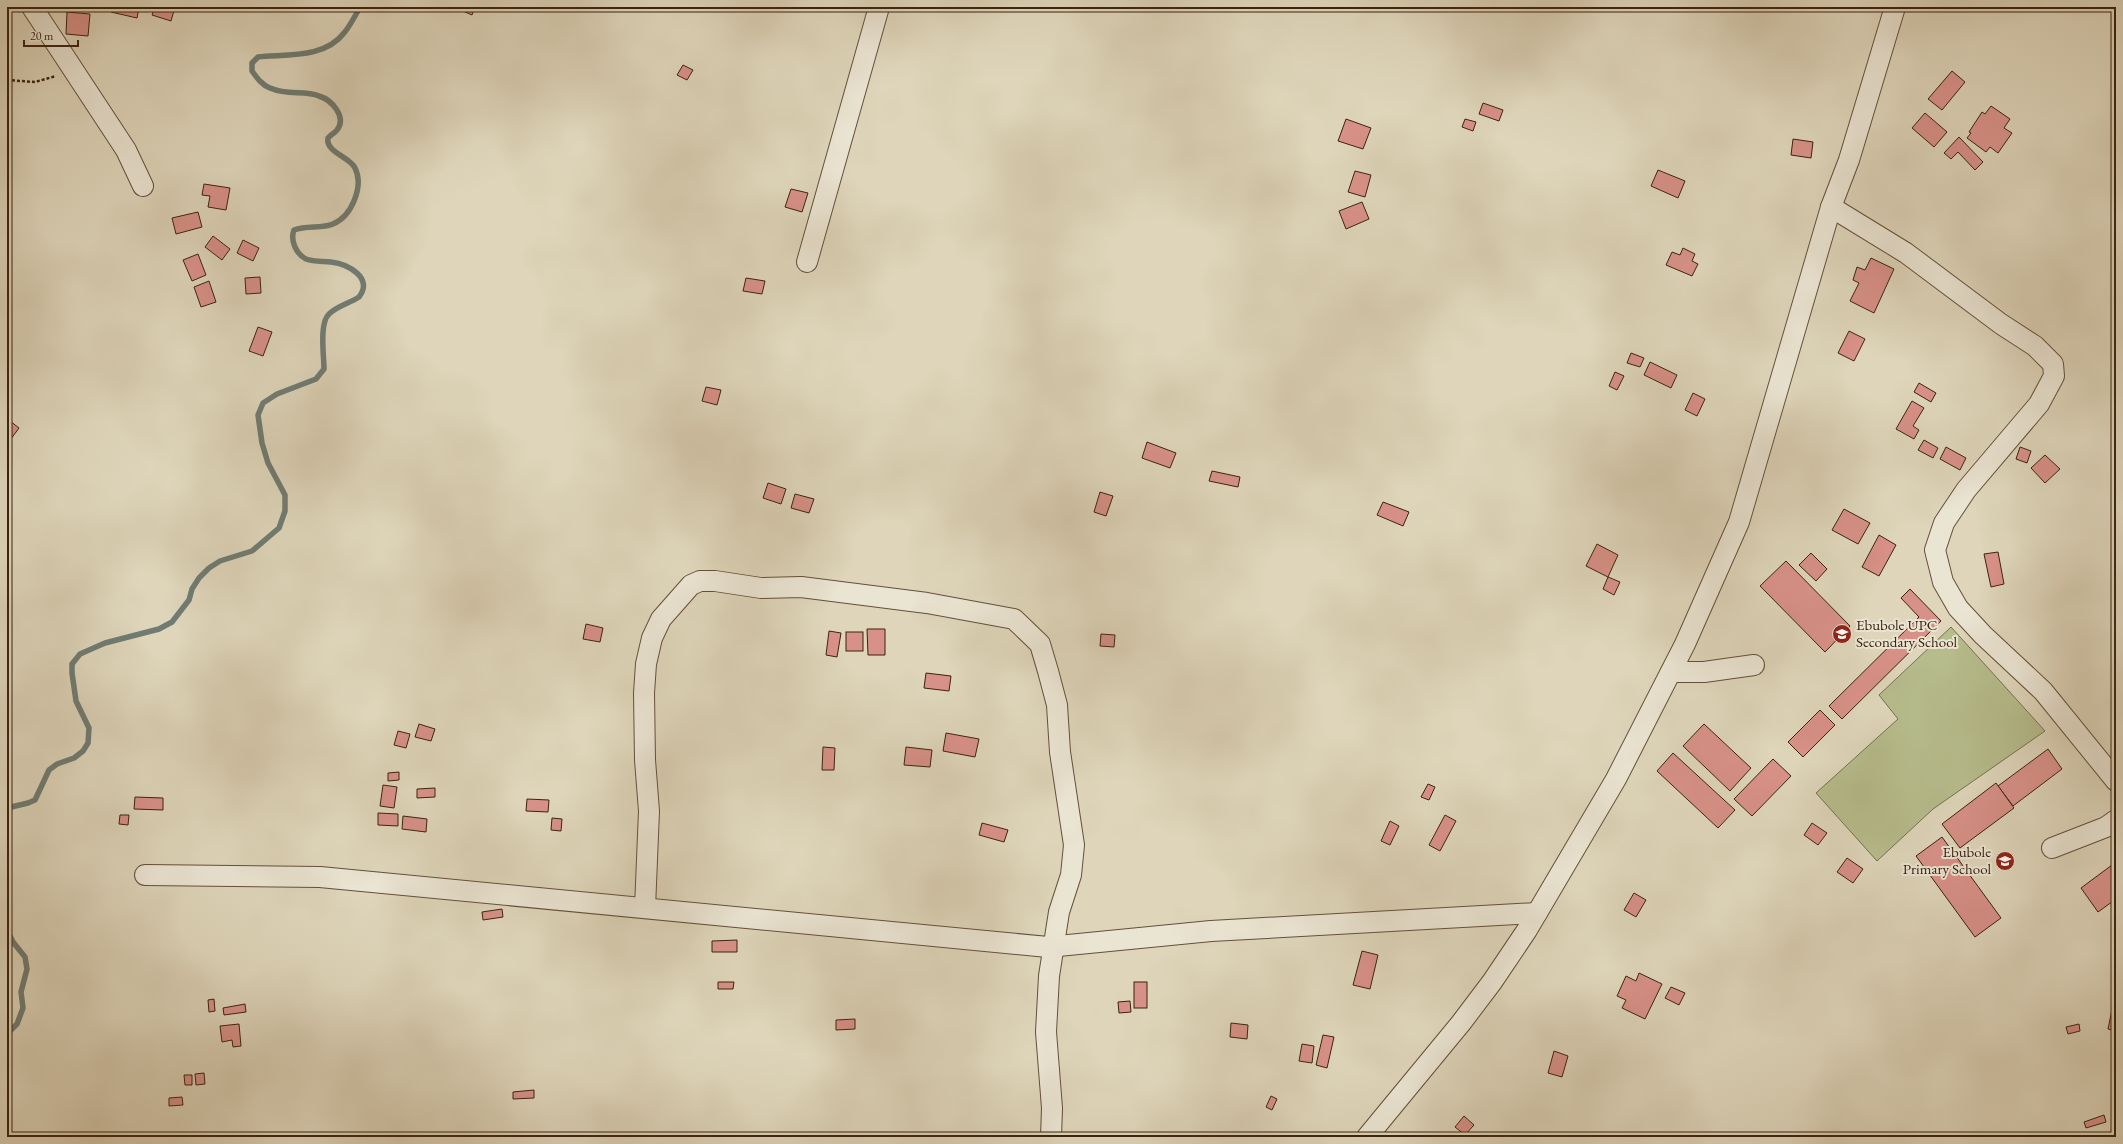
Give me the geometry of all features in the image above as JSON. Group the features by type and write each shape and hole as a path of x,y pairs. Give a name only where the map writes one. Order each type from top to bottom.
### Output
{"street":[{"path":"32,7 126,150 143,186"},
{"path":"807,262 830,186 879,7"},
{"path":"1367,1137 1492,982 1537,913 1616,779 1671,672 1704,603 1739,522 1831,207 1849,160 1895,7"},
{"path":"1831,207 1906,254 2001,324 2035,346 2053,364 2054,376 2039,404 1966,490 1944,523 1934,550 1943,582 1958,608 1983,636 2043,691 2116,780"},
{"path":"645,908 649,811 645,760 644,693 646,664 652,638 661,619 687,590 700,581 715,581 761,588 801,587 926,603 1014,619 1040,644 1056,705 1060,752 1074,845 1071,875 1059,912 1049,976 1046,1032 1052,1108 1051,1137"},
{"path":"1671,672 1731,670 1754,665"},
{"path":"2052,848 2106,827 2116,820"},
{"path":"145,875 320,877 1053,947 1210,931 1537,913"}],"path":[{"path":"7,80 35,82 53,78 71,66"}],"green space":[{"path":"1951,627 2045,731 1933,809 1877,861 1816,793 1898,719 1879,695"}],"building":[{"path":"112,7 139,7 137,18 111,12"},
{"path":"155,7 175,7 171,21 152,15"},
{"path":"454,7 475,7 472,15"},
{"path":"67,12 90,14 88,36 66,34"},
{"path":"683,65 693,70 687,80 677,75"},
{"path":"1952,71 1965,82 1942,110 1928,99"},
{"path":"1483,103 1503,110 1499,121 1479,114"},
{"path":"1991,106 2010,119 2004,128 2012,133 1998,153 1990,147 1986,152 1967,138 1971,133 1969,132 1982,112 1985,114"},
{"path":"1925,113 1947,132 1934,147 1912,128"},
{"path":"1346,119 1371,128 1363,149 1338,141"},
{"path":"1465,119 1476,122 1473,131 1462,127"},
{"path":"1959,137 1983,162 1975,170 1958,152 1951,159 1944,153"},
{"path":"1793,139 1813,142 1811,158 1791,155"},
{"path":"1658,170 1685,181 1678,198 1651,186"},
{"path":"1355,171 1371,175 1365,197 1348,192"},
{"path":"204,184 230,188 226,210 208,207 210,196 202,195"},
{"path":"791,189 808,193 802,212 785,207"},
{"path":"1362,202 1369,219 1346,229 1339,211"},
{"path":"198,212 202,227 176,234 172,218"},
{"path":"213,236 230,249 222,260 205,247"},
{"path":"243,240 259,248 253,261 237,253"},
{"path":"1683,248 1695,254 1692,261 1698,264 1692,276 1666,265 1672,252 1680,255"},
{"path":"198,254 206,275 192,281 183,260"},
{"path":"1871,258 1894,269 1874,313 1850,301 1859,283 1853,280 1857,267 1865,270"},
{"path":"260,277 261,293 246,294 245,278"},
{"path":"746,278 765,281 762,294 743,291"},
{"path":"209,281 216,302 201,307 194,287"},
{"path":"258,327 272,332 263,356 249,351"},
{"path":"1849,331 1865,339 1854,361 1838,353"},
{"path":"1631,353 1644,358 1640,367 1627,363"},
{"path":"1650,362 1677,375 1671,388 1644,375"},
{"path":"1615,372 1624,376 1617,390 1609,386"},
{"path":"1919,383 1936,393 1931,402 1914,392"},
{"path":"706,387 721,390 717,405 702,401"},
{"path":"1693,393 1705,399 1697,416 1685,410"},
{"path":"1912,401 1924,408 1913,426 1919,430 1914,439 1896,429"},
{"path":"10,421 19,428 8,443 7,425"},
{"path":"1924,440 1938,448 1933,458 1918,450"},
{"path":"1147,442 1176,453 1170,468 1142,458"},
{"path":"1946,447 1966,458 1960,470 1940,459"},
{"path":"2020,447 2031,451 2027,463 2016,459"},
{"path":"2045,455 2060,469 2045,483 2031,468"},
{"path":"1212,471 1240,477 1238,487 1209,481"},
{"path":"768,483 786,489 781,504 763,498"},
{"path":"1100,492 1113,496 1106,516 1094,512"},
{"path":"795,494 814,499 809,513 791,508"},
{"path":"1383,502 1409,512 1403,526 1377,515"},
{"path":"1844,509 1870,523 1858,544 1832,530"},
{"path":"1879,535 1896,545 1879,576 1862,567"},
{"path":"1597,544 1618,555 1608,577 1586,566"},
{"path":"1998,552 2004,584 1991,587 1984,554"},
{"path":"1811,553 1827,569 1816,581 1799,565"},
{"path":"1786,561 1850,626 1825,652 1760,586"},
{"path":"1608,577 1620,582 1614,595 1603,589"},
{"path":"1910,589 1941,621 1842,719 1829,706 1919,617 1901,598"},
{"path":"586,624 603,628 600,642 583,639"},
{"path":"867,629 885,629 885,655 868,655"},
{"path":"829,631 841,633 837,657 826,655"},
{"path":"846,632 863,632 863,651 846,651"},
{"path":"1101,634 1115,635 1114,647 1100,646"},
{"path":"926,673 951,676 949,691 924,688"},
{"path":"1820,710 1835,725 1803,757 1788,742"},
{"path":"419,724 435,729 431,741 415,737"},
{"path":"1704,724 1751,768 1730,791 1683,746"},
{"path":"398,731 410,734 406,748 394,745"},
{"path":"946,733 979,739 975,757 943,751"},
{"path":"823,747 835,748 834,770 822,770"},
{"path":"906,747 932,750 930,767 904,765"},
{"path":"2048,749 2062,769 2013,806 1998,786"},
{"path":"1673,753 1735,810 1718,828 1657,771"},
{"path":"1773,759 1791,776 1752,816 1734,799"},
{"path":"399,772 399,780 388,781 388,773"},
{"path":"1996,783 2014,808 1960,848 1942,824"},
{"path":"1428,784 1435,787 1429,800 1421,797"},
{"path":"383,785 397,787 394,808 380,806"},
{"path":"435,788 435,797 417,798 417,789"},
{"path":"135,797 163,798 163,810 134,809"},
{"path":"527,799 549,800 548,812 526,811"},
{"path":"378,813 398,814 398,826 378,825"},
{"path":"120,815 129,815 128,825 119,824"},
{"path":"1445,815 1456,821 1440,851 1429,845"},
{"path":"403,816 427,819 426,832 402,829"},
{"path":"552,818 562,819 561,831 551,830"},
{"path":"1390,821 1399,826 1390,845 1381,841"},
{"path":"982,823 1008,830 1004,842 979,835"},
{"path":"1812,823 1827,833 1818,845 1804,835"},
{"path":"1942,837 2001,918 1975,937 1916,856"},
{"path":"1847,858 1863,869 1853,883 1837,872"},
{"path":"2112,865 2116,871 2116,899 2098,912 2081,888"},
{"path":"1634,893 1646,900 1636,917 1624,910"},
{"path":"502,909 503,917 483,920 482,912"},
{"path":"737,940 737,952 712,952 712,941"},
{"path":"1362,951 1378,955 1370,989 1353,985"},
{"path":"1639,973 1662,984 1645,1019 1622,1008 1626,1000 1617,996 1626,976 1636,981"},
{"path":"718,982 734,982 733,989 718,989"},
{"path":"1134,982 1147,982 1147,1008 1134,1008"},
{"path":"1671,987 1685,993 1679,1005 1665,998"},
{"path":"2116,995 2116,1031 2108,1029"},
{"path":"214,999 215,1011 209,1012 208,1000"},
{"path":"1130,1001 1131,1012 1119,1013 1118,1002"},
{"path":"245,1004 246,1012 224,1015 223,1008"},
{"path":"855,1019 855,1029 836,1030 836,1020"},
{"path":"1231,1023 1248,1025 1247,1039 1230,1037"},
{"path":"239,1024 241,1046 233,1047 232,1040 222,1042 220,1026"},
{"path":"2079,1024 2080,1031 2068,1034 2066,1027"},
{"path":"1323,1035 1334,1037 1327,1068 1316,1065"},
{"path":"1302,1044 1314,1046 1312,1063 1299,1061"},
{"path":"1554,1051 1568,1056 1562,1077 1548,1073"},
{"path":"204,1073 205,1084 196,1085 195,1074"},
{"path":"184,1075 192,1075 192,1085 185,1085"},
{"path":"534,1090 534,1098 513,1099 513,1092"},
{"path":"1271,1096 1277,1099 1272,1110 1266,1107"},
{"path":"182,1097 183,1105 169,1106 169,1098"},
{"path":"2104,1115 2106,1122 2086,1128 2084,1122"},
{"path":"1464,1116 1474,1125 1465,1135 1455,1127"}],"waterway":[{"path":"7,808 35,800 49,770 57,764 74,758 83,751 88,743 89,728 76,701 72,673 72,664 80,654 105,643 159,629 172,622 189,600 192,589 199,578 209,568 220,561 252,551 279,528 285,511 285,495 268,463 262,443 258,415 263,403 277,394 316,379 324,369 323,332 326,318 336,309 359,297 363,290 361,278 351,269 338,263 315,261 302,257 293,242 293,234 294,230 324,226 333,224 340,220 351,208 357,192 358,183 355,168 352,164 334,151 328,143 328,138 340,125 339,115 333,105 324,98 313,94 283,92 267,87 252,71 252,63 258,57 304,54 326,47 336,41 344,33 360,7"},
{"path":"7,930 13,942 25,957 27,969 21,992 23,1008 17,1024 7,1034"}],"place":[{"name":"Ebubole UPC Secondary School","path":"1842,634"},
{"name":"Ebubole Primary School","path":"2005,861"}]}
